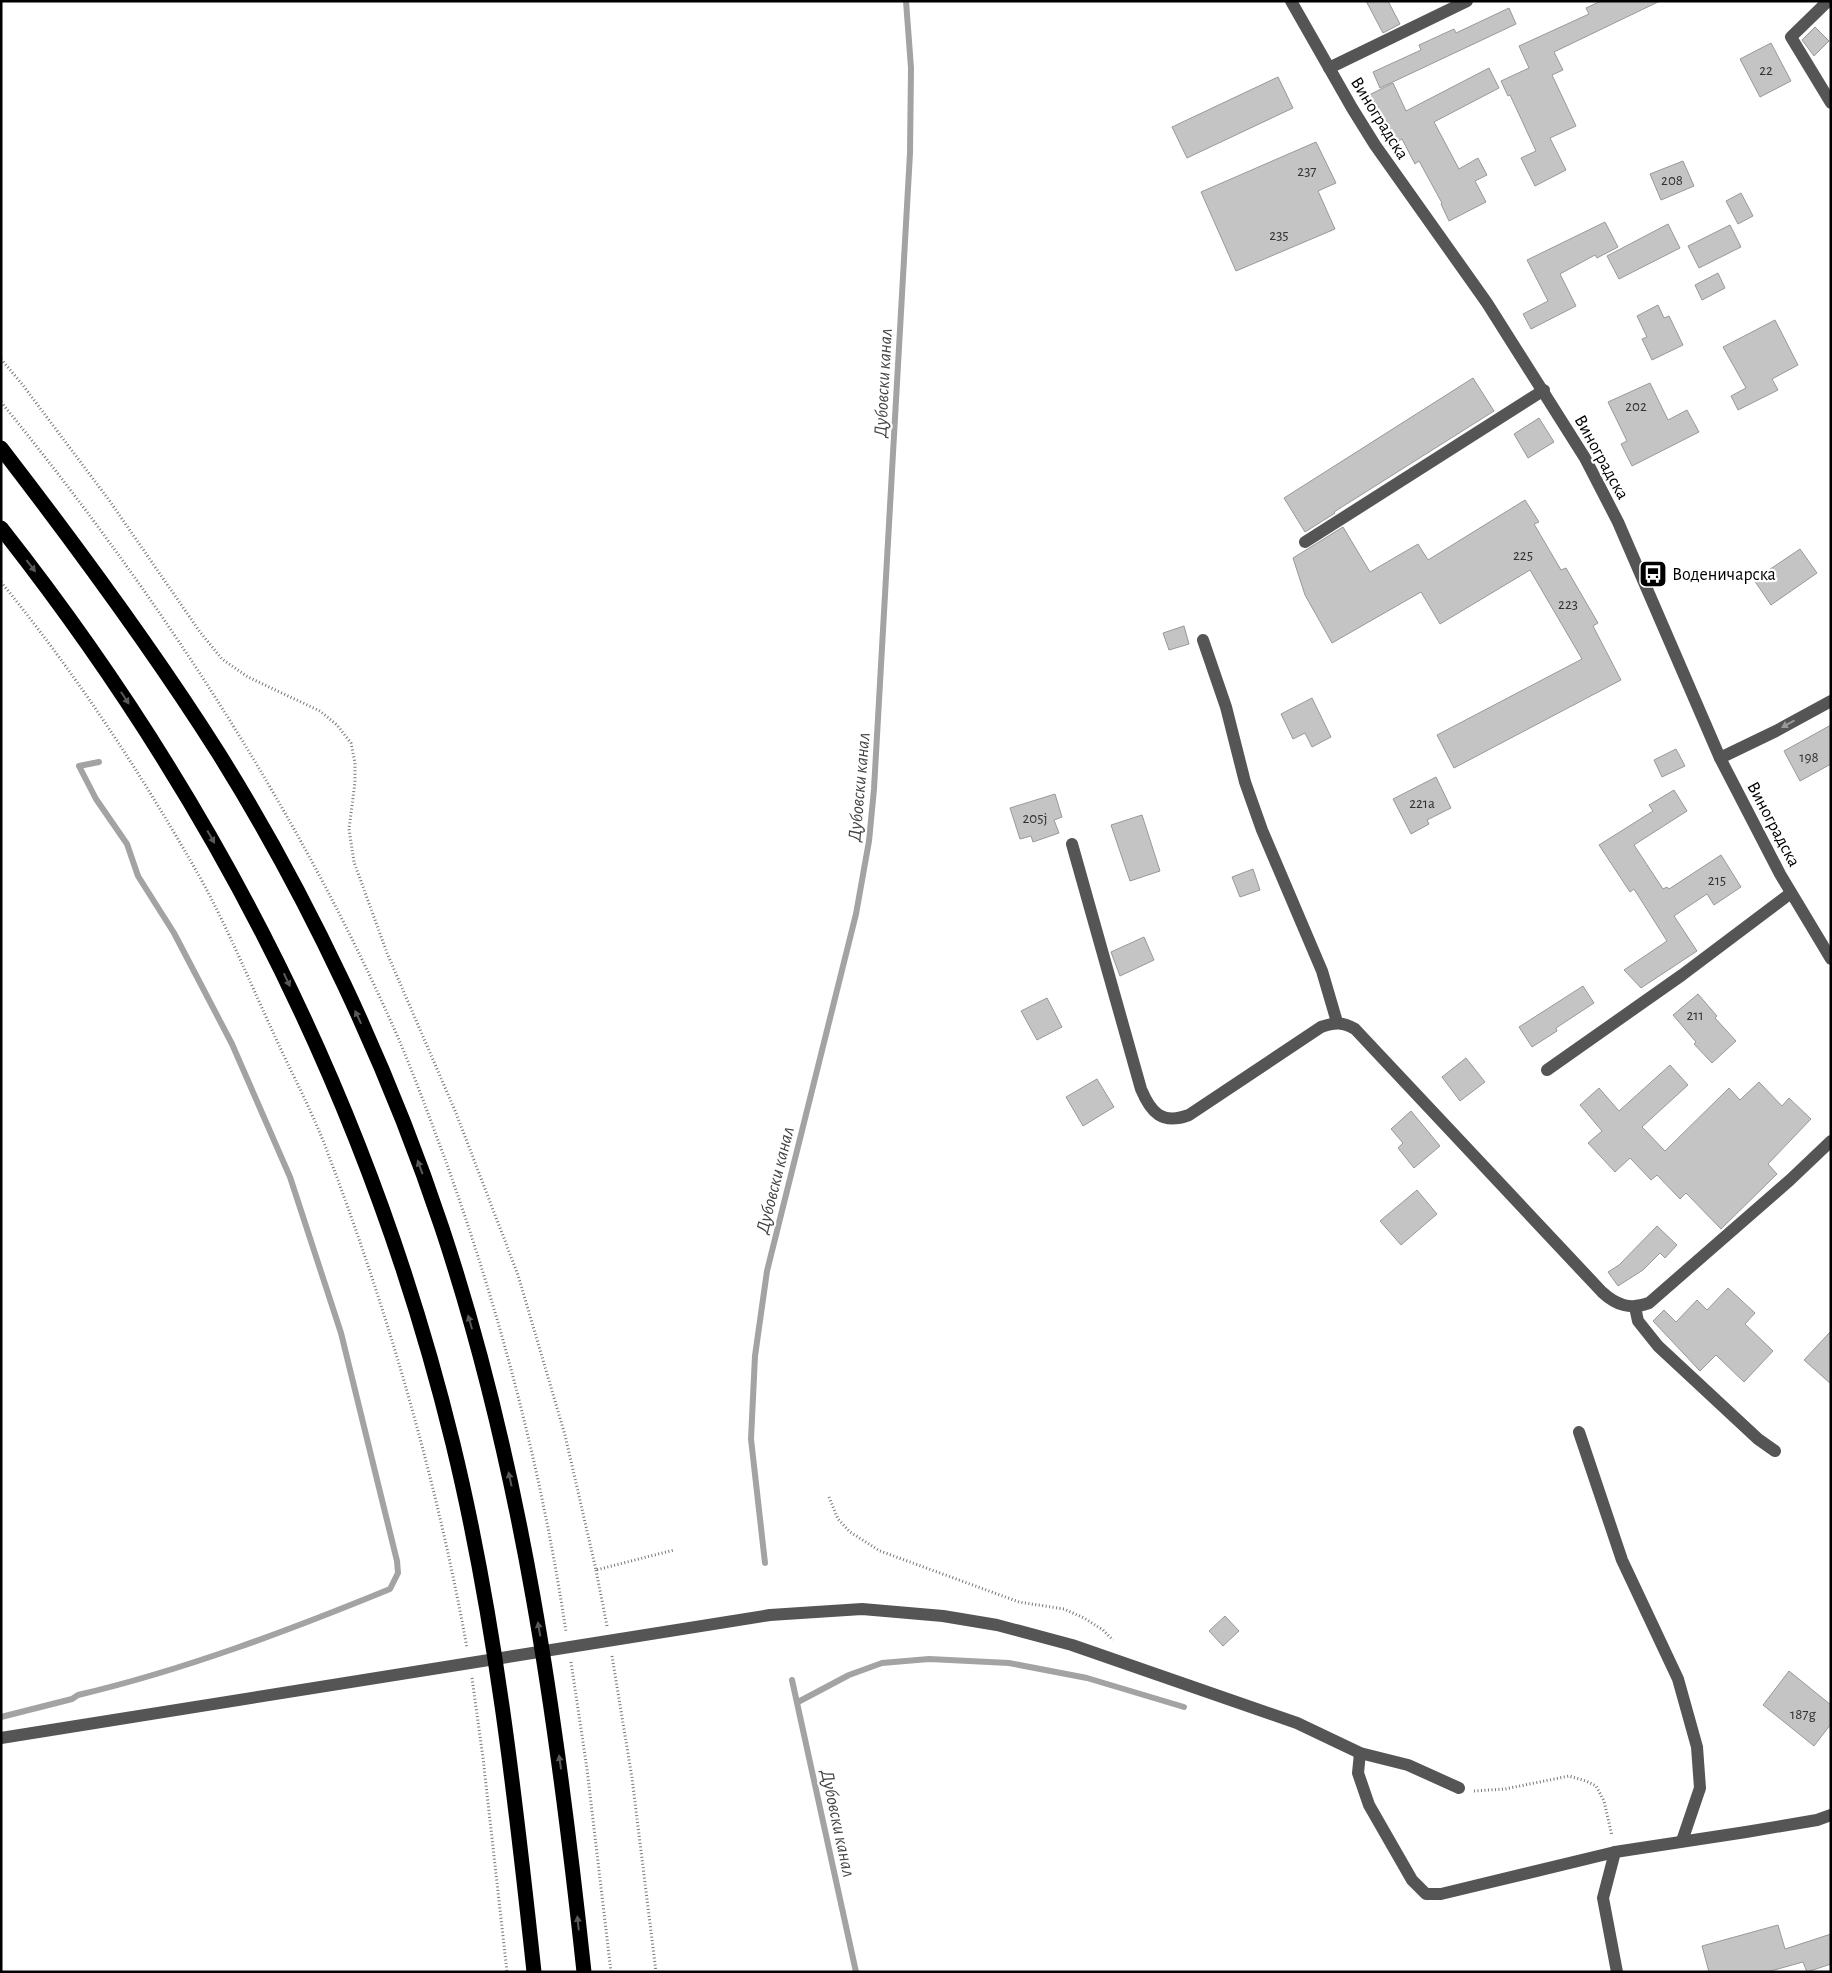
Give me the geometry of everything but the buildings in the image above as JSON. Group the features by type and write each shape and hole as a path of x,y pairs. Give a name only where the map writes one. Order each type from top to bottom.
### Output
{"highway":[{"path":"1,448 143,638 221,757 313,923 368,1038 404,1125 442,1228 471,1327 517,1510 542,1642 556,1731 584,1972"},
{"path":"1,528 45,583 104,666 180,783 269,944 322,1055 358,1142 395,1244 428,1352 462,1482 477,1556 507,1734 534,1972"}],"street":[{"name":"Виноградска","path":"1291,1 1375,145 1487,303 1544,390 1585,458 1618,522 1720,758 1755,828 1831,959"},
{"path":"1329,68 1467,1"},
{"path":"1828,1 1791,37 1831,103"},
{"path":"1305,542 1544,390"},
{"path":"1203,640 1226,707 1245,782 1262,830 1322,971 1337,1022"},
{"path":"1720,758 1776,731 1831,701"},
{"path":"1072,844 1140,1090 1147,1105 1153,1112 1173,1119 1189,1115 1321,1027 1337,1022 1346,1024 1356,1030 1608,1297 1615,1302 1635,1307 1649,1303 1790,1180 1831,1141"},
{"path":"1547,1070 1682,975 1791,893"},
{"path":"1635,1307 1638,1321 1658,1346 1758,1439 1775,1451"},
{"path":"1579,1432 1622,1560 1678,1679 1697,1747 1700,1788 1682,1841"},
{"path":"1,1738 770,1615 862,1609 943,1616 997,1625 1072,1645 1297,1723 1360,1753 1408,1765 1458,1788"},
{"path":"1360,1753 1358,1773 1369,1805 1412,1880 1426,1894 1441,1894 1615,1852 1817,1820 1831,1815"},
{"path":"1615,1852 1603,1898 1617,1972"}],"path":[{"path":"1,359 109,500 200,632 222,659 248,677 320,711 337,725 350,743 355,763 356,782 349,829 354,862 387,952 456,1113 518,1275 565,1435 607,1626"},
{"path":"1,402 107,538 224,710 309,857 347,929 392,1024 470,1228 501,1329 544,1508 559,1582 567,1635"},
{"path":"1,582 40,629 104,720 155,801 203,883 323,1141 372,1278 423,1449 452,1567 468,1652"},
{"path":"829,1497 838,1519 850,1532 880,1551 1019,1602 1064,1609 1084,1618 1103,1630 1115,1642"},
{"path":"596,1570 674,1550"},
{"path":"570,1653 587,1769 610,1972"},
{"path":"612,1655 632,1778 656,1972"},
{"path":"471,1671 483,1758 507,1972"},
{"path":"1458,1788 1477,1791 1505,1789 1569,1776 1586,1781 1596,1786 1604,1801 1615,1852"}],"waterway":[{"name":"Дубовски канал","path":"765,1563 751,1439 755,1356 767,1271 856,914 869,841 874,789 910,153 911,68 906,1"},
{"path":"1,1717 72,1699 78,1695 157,1674 275,1634 390,1589 398,1573 397,1561 341,1333 290,1177 232,1044 174,933 138,876 127,844 96,799 79,766 99,762"},
{"path":"798,1702 849,1675 882,1663 929,1659 1009,1663 1087,1678 1184,1707"},
{"name":"Дубовски канал","path":"792,1680 856,1972"}],"place":[{"name":"Воденичарска","path":"1653,574"}]}
